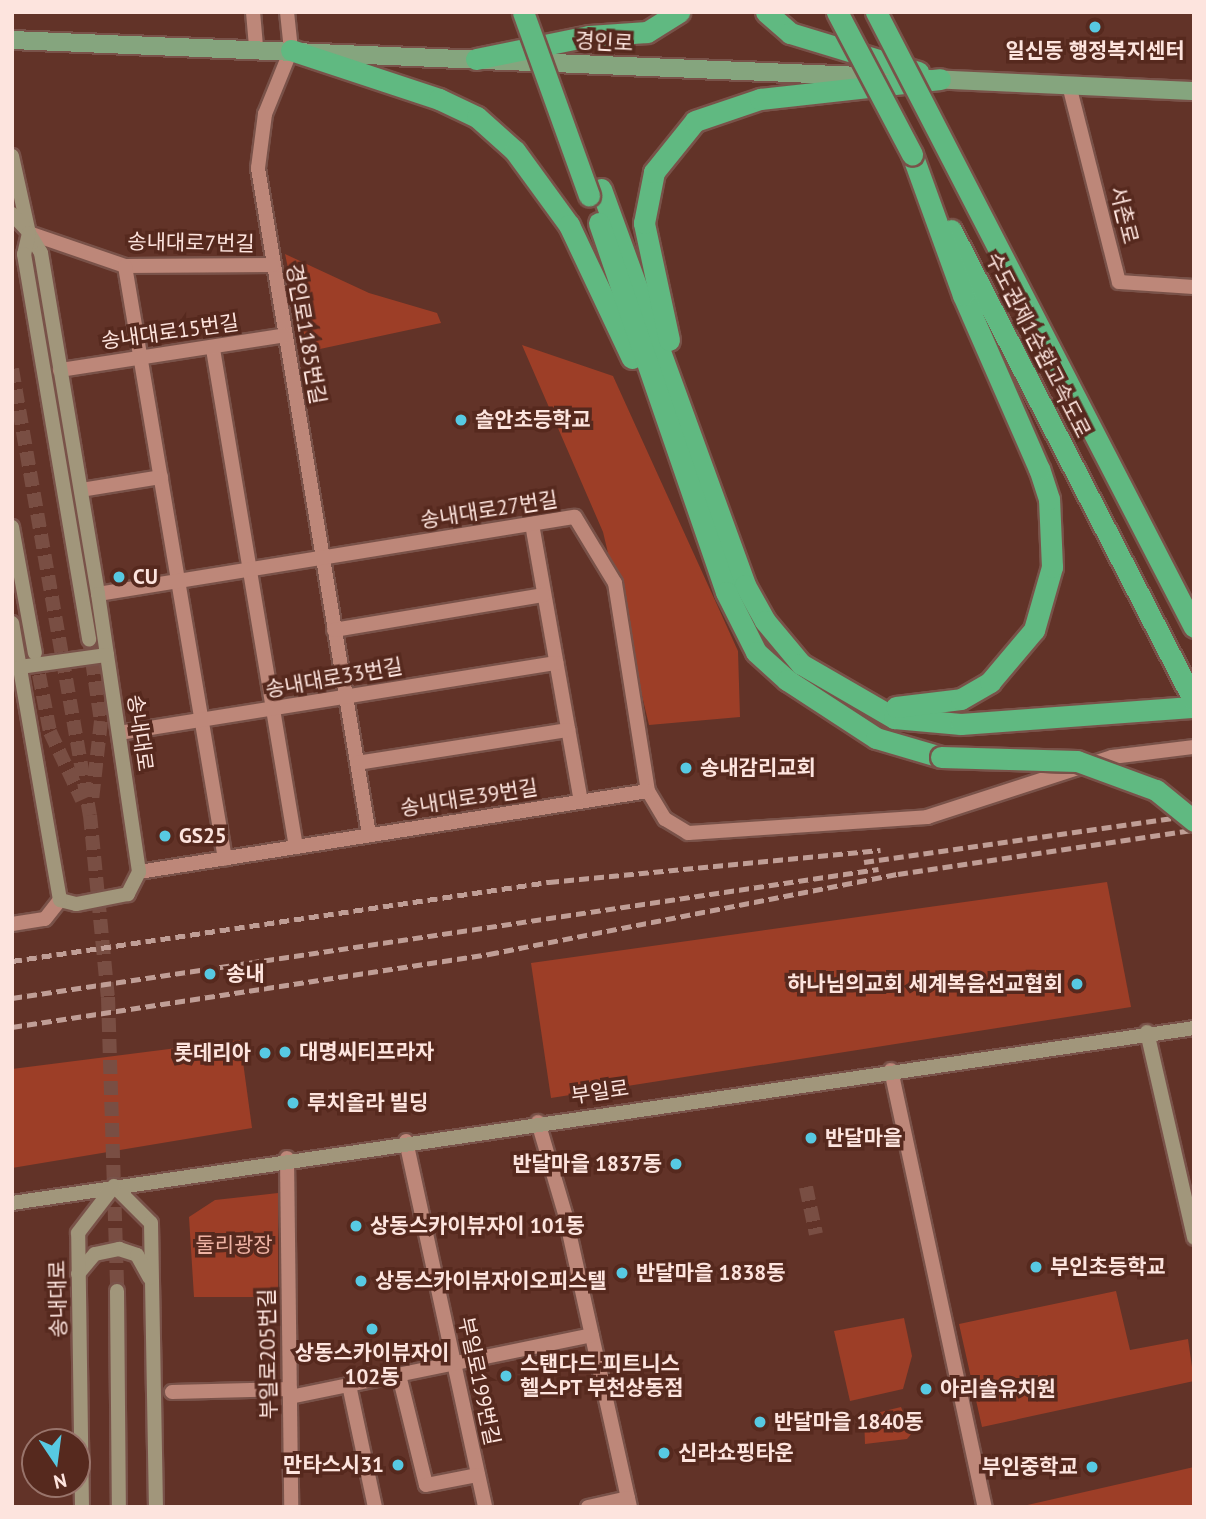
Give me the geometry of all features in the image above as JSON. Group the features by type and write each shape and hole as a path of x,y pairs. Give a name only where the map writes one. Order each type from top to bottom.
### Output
{"highway":[{"path":"523,12 765,621 801,664 852,698 894,718 940,731 1077,761 1156,790 1194,821"},
{"path":"537,12 675,451 726,592 756,652 837,714 876,738 1194,706"},
{"path":"476,59 589,36 647,32 679,12"},
{"path":"766,12 790,33 940,79"},
{"name":"수도권제1순환고속도로","path":"837,12 1194,701"},
{"name":"수도권제1순환고속도로","path":"876,12 1194,627"},
{"path":"291,50 439,99 477,117 515,151 569,225 675,451"},
{"path":"700,457 643,223 654,172 669,146 695,121 724,107 940,79"},
{"path":"912,154 963,295 1039,469 1052,534 1045,600 1017,656 940,731"},
{"path":"940,731 1194,720"}],"main road":[{"name":"경인로","path":"12,40 1194,91"}],"street":[{"path":"253,12 256,49"},
{"path":"287,12 291,50"},
{"name":"경인로1185번길","path":"291,50 258,150 273,265 369,835"},
{"name":"서촌로","path":"1069,85 1119,282 1194,287"},
{"name":"송내대로","path":"12,156 29,233 41,253 98,594 139,872"},
{"path":"12,214 29,233"},
{"name":"송내대로7번길","path":"29,233 125,266 273,265"},
{"name":"송내대로","path":"29,233 24,254 89,640"},
{"path":"125,266 225,859"},
{"name":"송내대로15번길","path":"60,370 140,356 213,349 285,335"},
{"path":"213,349 296,847"},
{"path":"81,490 160,477"},
{"name":"송내대로27번길","path":"98,594 575,517 615,583 648,790"},
{"path":"532,524 581,801"},
{"path":"12,527 34,653"},
{"path":"334,630 544,595"},
{"path":"12,623 16,667 60,900 45,919 12,924"},
{"path":"16,667 107,655"},
{"name":"송내대로33번길","path":"119,733 556,663"},
{"path":"357,763 568,730"},
{"path":"648,790 665,819 688,833 927,817 1112,757 1194,747"},
{"name":"송내대로39번길","path":"139,872 648,790"},
{"path":"60,900 76,904 128,894 139,872"},
{"name":"부일로","path":"12,1203 288,1158 1147,1032 1194,1028"},
{"path":"1147,1032 1194,1238"},
{"path":"891,1070 985,1507"},
{"path":"538,1122 592,1335 629,1502 588,1507"},
{"name":"부일로199번길","path":"406,1141 485,1507"},
{"name":"부일로205번길","path":"288,1158 291,1507"},
{"path":"114,1186 151,1223 156,1507"},
{"name":"송내대로","path":"82,1507 78,1233 114,1186"},
{"path":"79,1274 95,1254 119,1249 137,1255 152,1282"},
{"path":"117,1291 120,1507"},
{"path":"172,1392 290,1393 349,1385 592,1335"},
{"path":"400,1375 426,1485 478,1475"},
{"path":"349,1385 375,1507"}],"green space":[{"path":"285,254 369,293 437,313 441,323 306,352"},
{"path":"522,345 613,376 738,651 740,717 649,725 603,532"},
{"path":"1107,882 1131,1007 551,1098 531,963"},
{"path":"240,1040 252,1128 12,1168 12,1069"},
{"name":"둘리광장","path":"278,1193 278,1297 194,1297 189,1217 215,1200"},
{"path":"1116,1291 1130,1350 1188,1339 1194,1381 982,1427 959,1324"},
{"path":"904,1318 912,1356 903,1389 850,1401 834,1331"},
{"path":"901,1407 912,1433 907,1439 865,1444 864,1416"},
{"path":"1194,1467 1194,1507 1023,1506"}],"tunnel":[{"path":"12,369 90,815 108,997 117,1291"},
{"path":"89,640 101,721 92,800"},
{"path":"35,654 50,732 82,800"},
{"path":"806,1187 816,1234"}],"railway":[{"path":"864,862 1194,815"},
{"path":"12,1027 489,954 898,874 1194,830"},
{"path":"12,961 549,882 880,850"},
{"path":"12,998 878,869"}],"place":[{"name":"일신동 행정복지센터","path":"1095,27"},
{"name":"솔안초등학교","path":"461,420"},
{"name":"CU","path":"119,577"},
{"name":"송내감리교회","path":"686,768"},
{"name":"GS25","path":"165,836"},
{"name":"송내","path":"210,974"},
{"name":"하나님의교회 세계복음선교협회","path":"1077,984"},
{"name":"대명씨티프라자","path":"285,1052"},
{"name":"롯데리아","path":"265,1053"},
{"name":"루치올라 빌딩","path":"293,1103"},
{"name":"반달마을","path":"811,1138"},
{"name":"반달마을 1837동","path":"676,1164"},
{"name":"상동스카이뷰자이 101동","path":"356,1226"},
{"name":"부인초등학교","path":"1036,1267"},
{"name":"반달마을 1838동","path":"622,1273"},
{"name":"상동스카이뷰자이오피스텔","path":"361,1281"},
{"name":"상동스카이뷰자이 102동","path":"372,1329"},
{"name":"스탠다드 피트니스 헬스PT 부천상동점","path":"506,1376"},
{"name":"아리솔유치원","path":"926,1389"},
{"name":"반달마을 1840동","path":"760,1422"},
{"name":"신라쇼핑타운","path":"664,1453"},
{"name":"만타스시31","path":"398,1465"},
{"name":"부인중학교","path":"1092,1467"}]}
